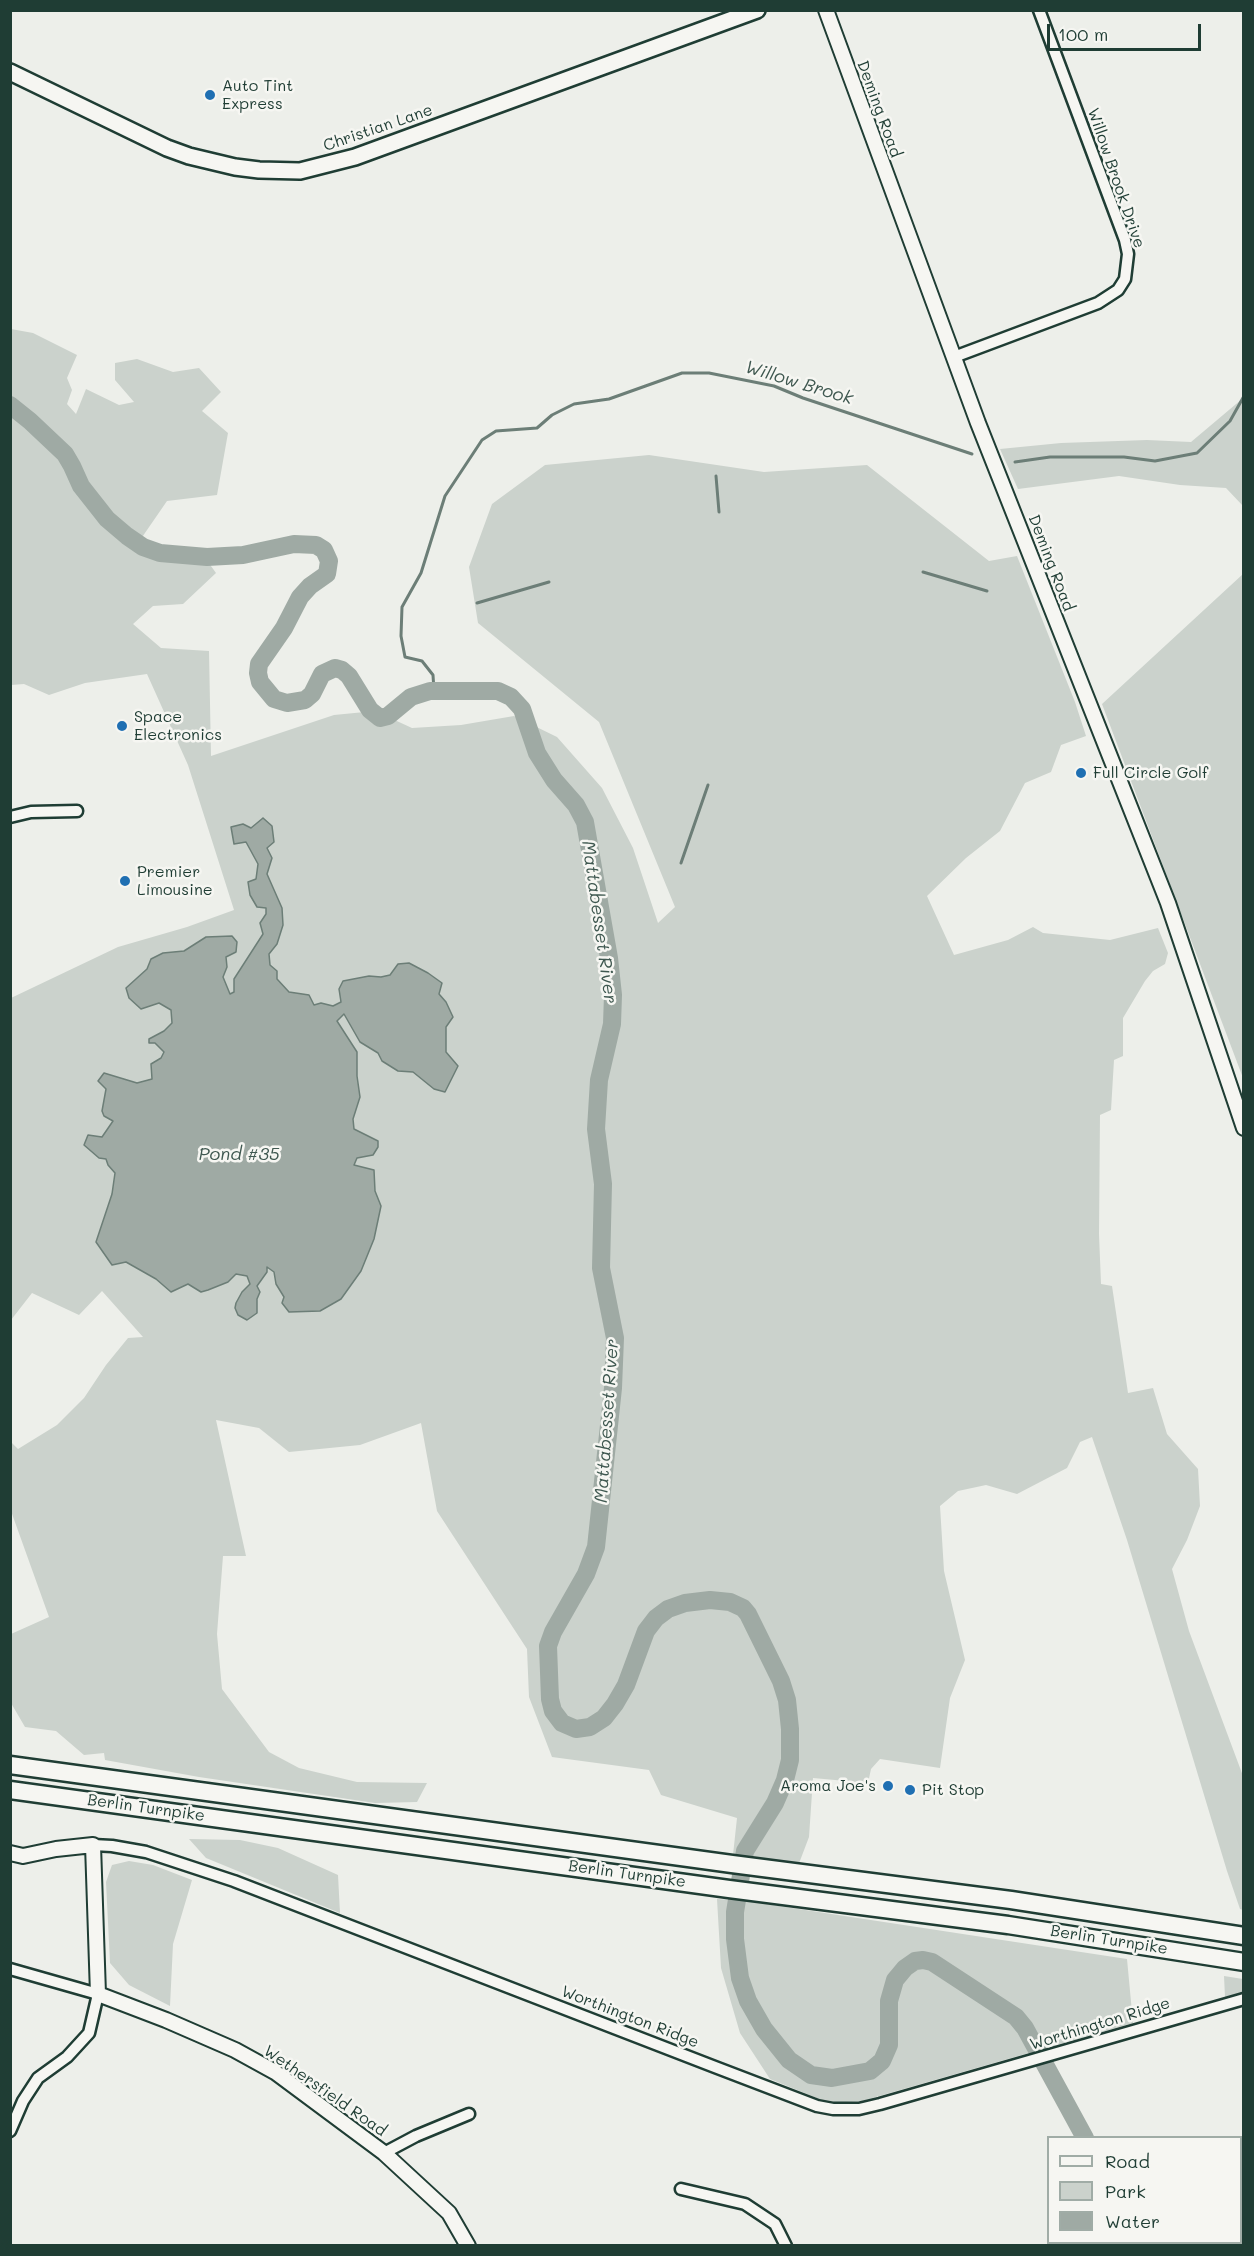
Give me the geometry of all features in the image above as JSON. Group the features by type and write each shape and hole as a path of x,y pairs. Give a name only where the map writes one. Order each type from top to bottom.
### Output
{"highway":[{"name":"Berlin Turnpike","path":"10,1765 1011,1900 1244,1936"},
{"name":"Berlin Turnpike","path":"10,1790 1008,1925 1244,1962"}],"main road":[{"name":"Christian Lane","path":"10,72 167,148 189,156 235,167 300,171 355,157 757,10"}],"street":[{"name":"Deming Road","path":"826,10 954,357 1063,640 1152,860 1244,1128"},
{"name":"Willow Brook Drive","path":"954,357 1098,303 1118,290 1125,279 1128,266 1125,240 1039,10"},
{"path":"10,817 31,812 77,811"},
{"path":"10,2132 23,2101 38,2078 68,2057 89,2033 98,1994 93,1845"},
{"name":"Worthington Ridge","path":"10,1853 23,1856 93,1845 146,1852 234,1881 735,2075 832,2109 870,2107 1244,1999"},
{"path":"10,1969 98,1994"},
{"name":"Wethersfield Road","path":"98,1994 235,2050 275,2072 384,2153 449,2213 468,2246"},
{"path":"384,2153 416,2136 469,2114"},
{"path":"681,2189 745,2204 775,2224 786,2246"}],"green space":[{"path":"11,329 33,333 77,355 67,378 72,390 67,404 76,414 86,389 119,405 134,402 115,380 115,363 137,359 173,372 199,368 221,392 202,411 228,433 217,495 167,501 136,546 206,559 216,573 183,604 153,606 133,624 161,648 209,651 211,756 334,715 375,711 412,728 461,725 514,716 557,737 602,788 633,848 658,923 675,907 599,722 478,623 469,567 492,504 545,465 649,455 764,472 867,465 989,561 1017,556 1075,702 1086,736 1061,745 1051,772 1025,783 1000,831 966,858 927,896 954,955 1008,940 1033,927 1043,933 1110,940 1158,928 1168,953 1165,964 1153,971 1145,981 1123,1018 1123,1056 1114,1060 1111,1110 1100,1115 1101,1284 1112,1286 1128,1393 1153,1388 1167,1434 1198,1469 1200,1506 1187,1540 1172,1569 1189,1631 1243,1776 1243,1910 1240,1909 1227,1871 1127,1540 1092,1437 1080,1442 1067,1468 1017,1494 986,1485 958,1491 940,1506 944,1571 965,1660 950,1698 940,1768 880,1759 871,1769 868,1783 813,1778 809,1837 798,1866 733,1855 737,1818 661,1795 649,1770 552,1757 529,1697 527,1649 437,1511 421,1423 360,1445 289,1452 259,1428 216,1420 246,1556 223,1556 217,1634 222,1689 269,1752 299,1768 357,1782 427,1783 417,1802 375,1803 199,1777 105,1760 104,1753 84,1755 56,1731 25,1727 11,1703 11,1634 49,1617 11,1511 11,1442 18,1449 57,1425 84,1398 128,1338 143,1337 102,1291 79,1315 32,1293 11,1320 11,998 118,947 187,927 234,910 188,765 147,674 85,683 49,695 24,684 11,685"},
{"path":"1243,391 1243,506 1226,488 1180,485 1119,476 1018,489 1000,449 1061,443 1147,440 1191,442 1242,399"},
{"path":"1243,574 1243,1078 1102,704"},
{"path":"189,1839 240,1840 278,1848 338,1875 340,1913 206,1858"},
{"path":"129,1861 153,1865 192,1880 173,1944 170,2006 129,1985 110,1963 106,1882 112,1865"},
{"path":"717,1899 746,1901 1127,1959 1133,2023 862,2101 829,2103 770,2079 740,2033 721,1968"},
{"path":"1224,1976 1243,1979 1243,1994 1225,1997"}],"water":[{"name":"Pond #35","path":"263,818 272,826 274,842 267,848 272,858 267,874 282,908 283,925 277,944 269,954 270,965 277,971 277,979 289,992 309,995 314,1005 321,1003 333,1006 341,1002 339,989 343,981 390,975 398,964 409,963 442,983 439,994 446,1002 453,1017 446,1027 446,1052 458,1066 445,1092 434,1089 413,1072 398,1071 382,1061 378,1053 360,1042 344,1014 337,1021 357,1052 360,1097 353,1119 354,1129 378,1141 378,1147 373,1155 357,1158 354,1165 374,1170 375,1191 381,1206 374,1239 361,1271 341,1299 320,1311 289,1312 282,1303 284,1297 276,1284 274,1272 267,1267 267,1272 257,1286 260,1292 257,1299 257,1313 247,1320 238,1315 235,1308 242,1292 250,1284 247,1276 236,1274 228,1282 201,1292 188,1284 171,1292 156,1279 126,1262 112,1265 96,1242 112,1194 115,1173 106,1159 99,1158 84,1145 88,1135 102,1137 113,1121 104,1116 102,1111 106,1089 98,1081 104,1073 137,1083 152,1079 151,1064 161,1058 164,1052 155,1043 149,1043 149,1039 164,1031 172,1023 171,1010 159,1003 141,1009 129,998 126,988 147,969 151,959 163,953 184,951 206,937 232,936 237,942 236,952 226,957 227,967 223,977 230,994 234,992 234,979 263,934 260,923 266,914 266,908 257,907 250,895 248,882 256,879 258,864 246,842 234,844 231,827 243,824 251,828"}],"waterway":[{"name":"Willow Brook","path":"434,691 433,675 422,661 405,657 401,636 402,607 421,573 445,496 482,440 496,431 537,428 552,415 574,404 609,399 682,373 709,373 774,386 803,398 972,454"},
{"name":"Willow Brook","path":"1015,462 1050,457 1124,457 1155,461 1197,453 1230,421 1244,396"},
{"name":"Mattabesset River","path":"10,405 65,454 81,486 107,519 143,547 160,553 207,557 243,555 294,544 316,545 324,550 329,561 327,574 310,586 300,597 284,628 259,664 260,682 274,699 287,703 305,700 312,694 322,674 335,668 349,676 370,710 380,718 388,716 411,697 430,691 498,691 511,697 522,709 537,753 554,780 576,805 585,822 609,958 613,995 612,1024 599,1080 596,1129 603,1184 601,1268 615,1338 613,1388 596,1547 586,1574 553,1632 548,1646 550,1699 553,1711 562,1723 576,1729 590,1727 604,1718 626,1685 646,1631 656,1618 668,1609 685,1603 710,1600 730,1602 743,1608 781,1681 787,1700 790,1729 790,1760 785,1780 775,1803 745,1851 735,1912 735,1939 740,1978 748,2001 764,2029 789,2060 811,2075 832,2078 870,2071 882,2061 889,2045 889,2001 895,1980 905,1968 915,1961 932,1962 1016,2017 1025,2028 1084,2136"},
{"path":"716,476 719,512"},
{"path":"923,572 987,591"},
{"path":"477,603 549,582"},
{"path":"681,863 708,785"}],"place":[{"name":"Auto Tint Express","path":"210,95"},
{"name":"Space Electronics","path":"122,726"},
{"name":"Full Circle Golf","path":"1081,773"},
{"name":"Premier Limousine","path":"125,881"},
{"name":"Aroma Joe's","path":"888,1786"},
{"name":"Pit Stop","path":"910,1790"}]}
